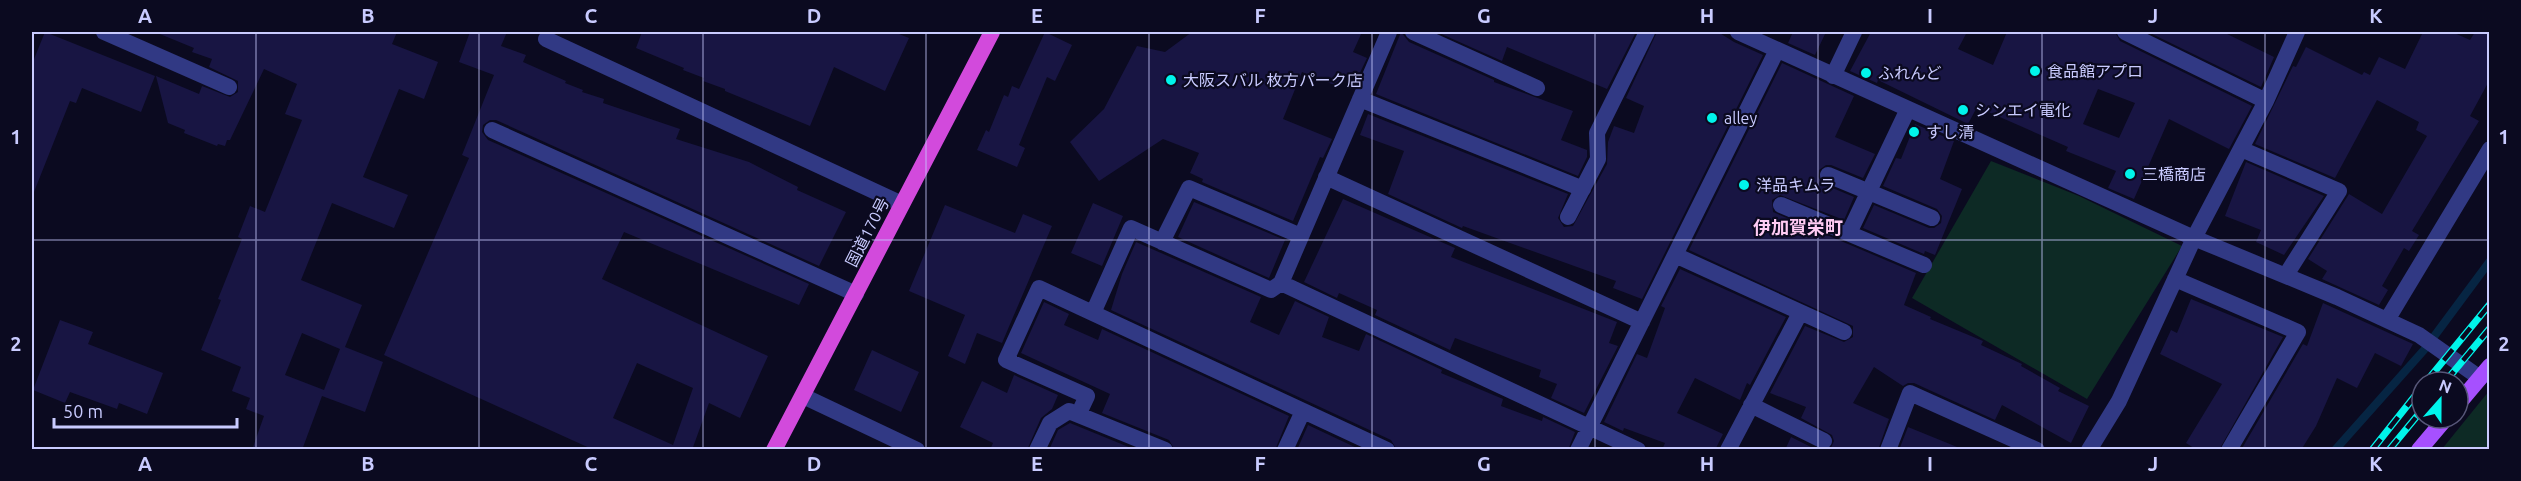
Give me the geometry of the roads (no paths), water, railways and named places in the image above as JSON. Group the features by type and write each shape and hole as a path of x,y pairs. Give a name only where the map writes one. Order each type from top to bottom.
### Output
{"highway":[{"name":"国道170号","path":"774,450 992,32"}],"main road":[{"path":"2470,390 2485,372"},
{"path":"2419,450 2436,430"}],"street":[{"path":"104,32 229,87"},
{"path":"1093,313 1131,228 1271,290 1281,283 1389,32"},
{"path":"1413,32 1537,88"},
{"path":"1568,217 1598,159 1597,133 1647,32"},
{"path":"1738,32 2194,238 2387,320 2485,372"},
{"path":"1833,76 1854,32"},
{"path":"2125,32 2266,101"},
{"path":"2089,450 2119,401 2194,238 2266,101 2298,32"},
{"path":"546,39 902,204"},
{"path":"1578,450 1777,50"},
{"path":"1360,99 1583,189"},
{"path":"1850,233 1908,109"},
{"path":"492,130 856,294"},
{"path":"2387,320 2490,148"},
{"path":"2241,149 2339,191 2286,276"},
{"path":"1828,175 1932,218"},
{"path":"1326,177 1642,322"},
{"path":"1162,242 1189,188 1301,236"},
{"path":"1781,205 1924,265"},
{"path":"1675,255 1844,332"},
{"path":"2175,279 2298,332 2229,450"},
{"path":"1281,283 1638,450"},
{"path":"1079,413 1088,396 1006,360 1039,288 1387,450"},
{"path":"1728,450 1800,312"},
{"path":"1888,450 1910,393 2037,450"},
{"path":"803,396 917,450"},
{"path":"1751,405 1824,441"},
{"path":"1038,450 1050,423 1070,411 1165,450"},
{"path":"1285,450 1303,411"}],"waterway":[{"path":"2335,450 2424,350 2490,261"}],"railway":[{"path":"2436,370 2490,304"},
{"path":"2455,370 2490,328"},
{"path":"2372,450 2410,402"},
{"path":"2389,450 2410,425"}],"place":[{"name":"食品館アプロ","path":"2035,71"},
{"name":"ふれんど","path":"1866,73"},
{"name":"大阪スバル 枚方パーク店","path":"1171,80"},
{"name":"シンエイ電化","path":"1963,110"},
{"name":"alley","path":"1712,118"},
{"name":"すし清","path":"1914,132"},
{"name":"三橋商店","path":"2130,174"},
{"name":"洋品キムラ","path":"1744,185"}],"district":[{"name":"伊加賀栄町","path":"1798,227"}]}
